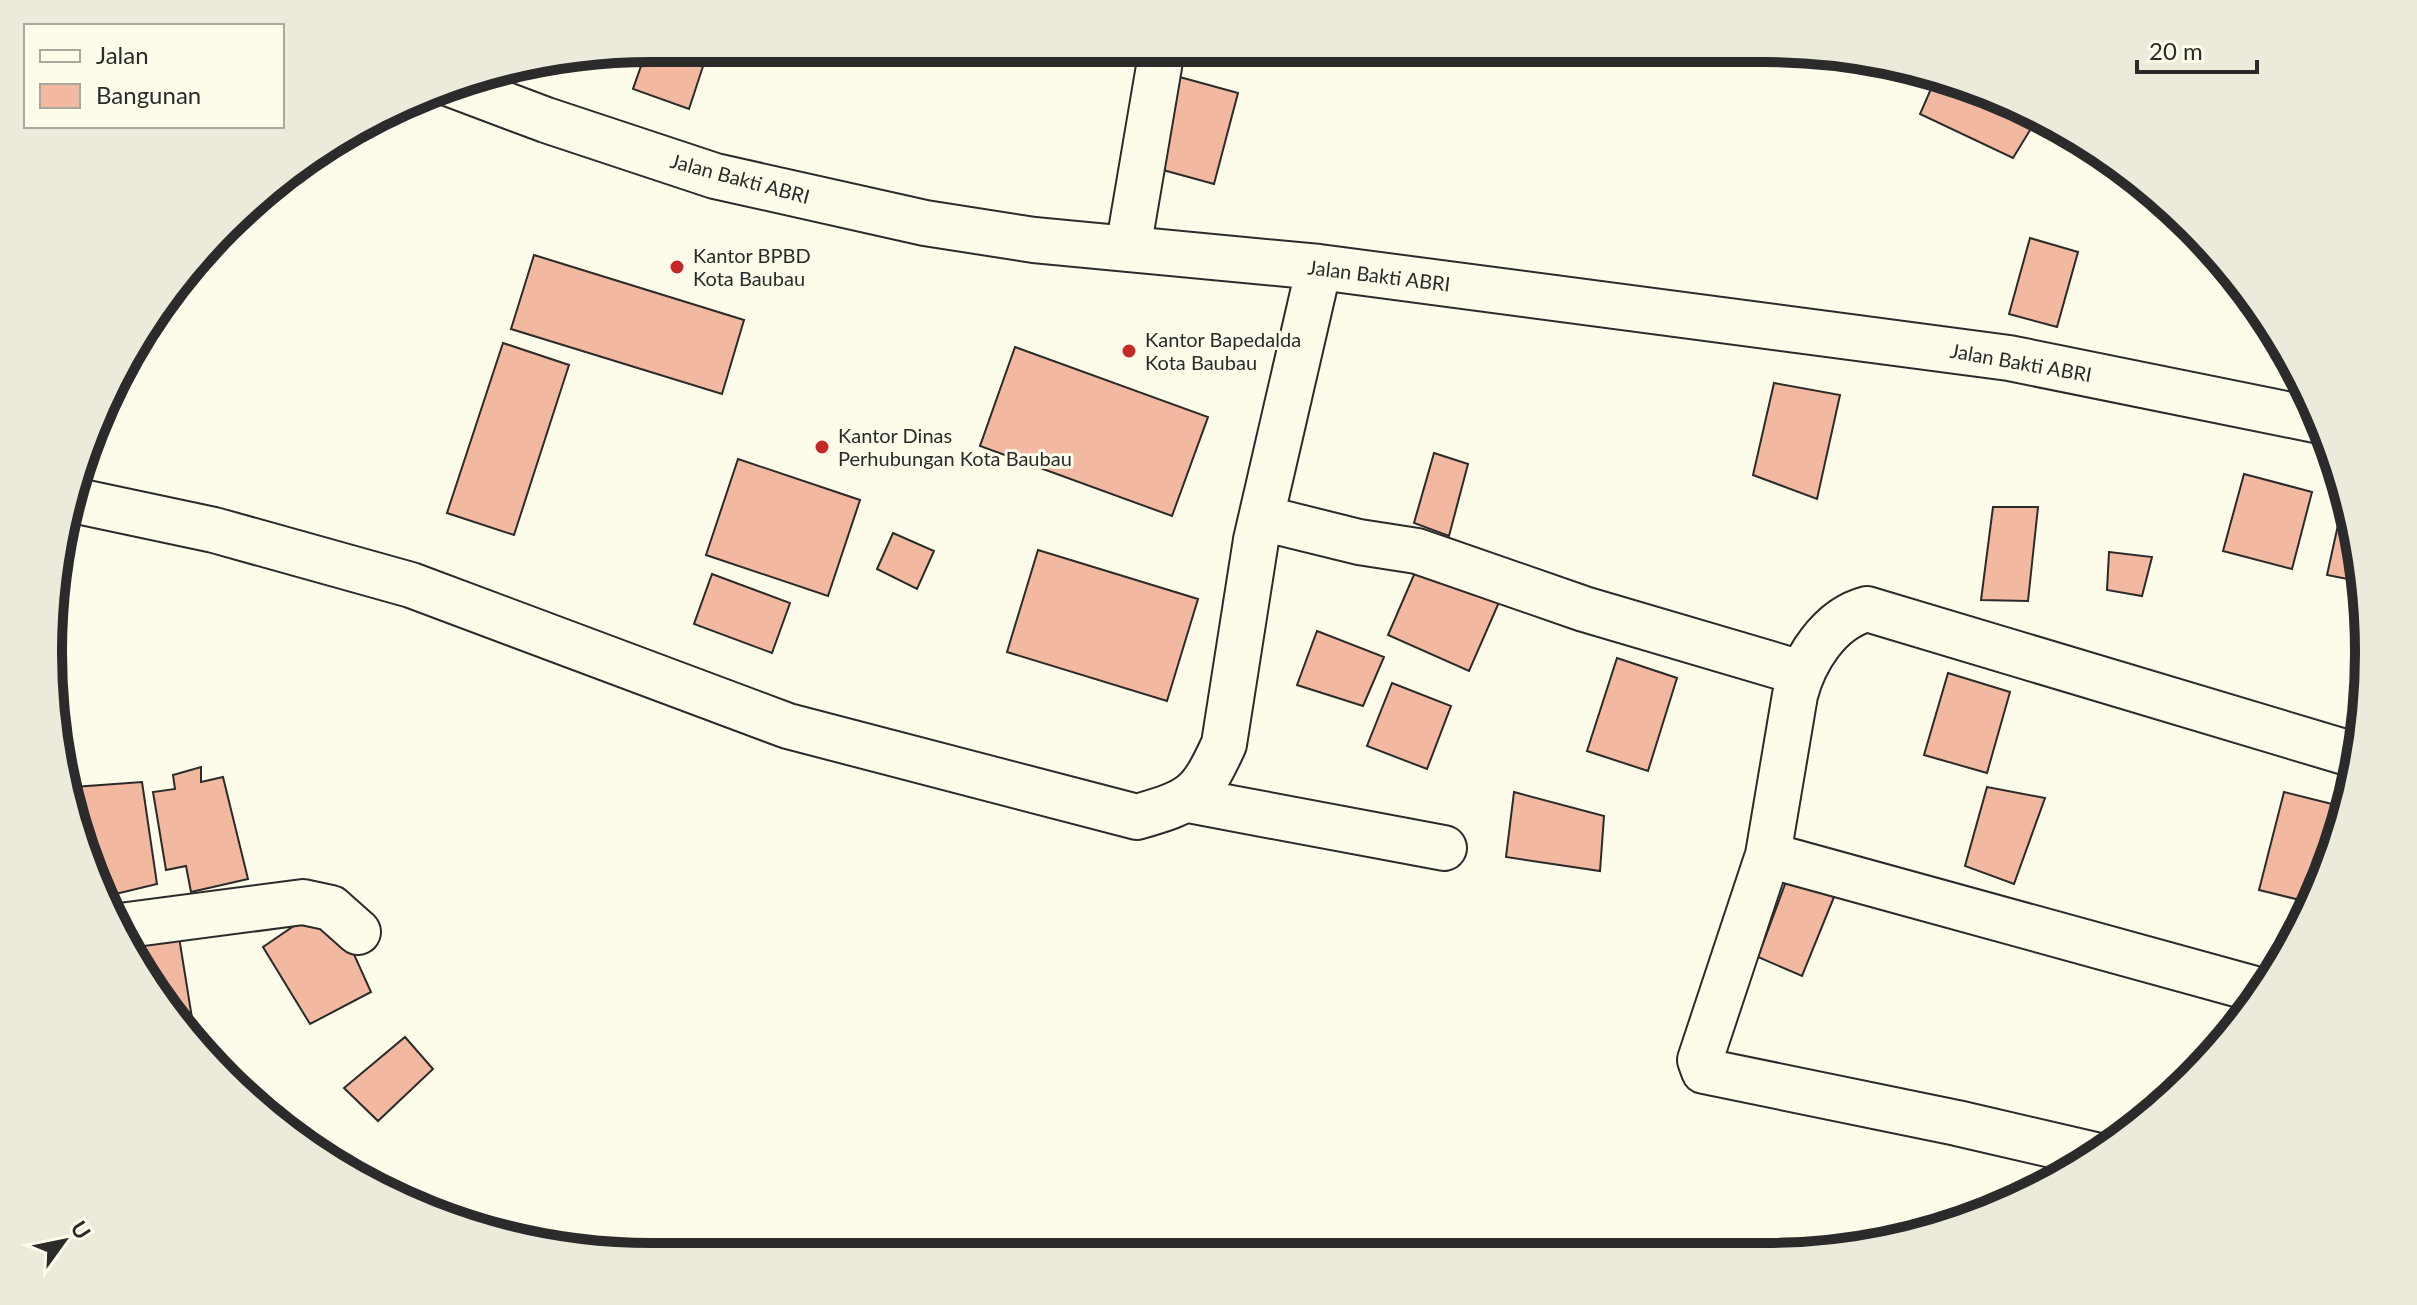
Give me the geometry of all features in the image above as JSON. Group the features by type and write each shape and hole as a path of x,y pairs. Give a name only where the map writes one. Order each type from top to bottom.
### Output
{"street":[{"path":"1128,249 1160,62"},
{"name":"Jalan Bakti ABRI","path":"469,91 715,176 925,223 1034,240 1319,267 2009,358 2306,418"},
{"path":"1188,800 1210,774 1224,744 1256,540 1319,267"},
{"path":"82,502 214,530 411,585 788,726 1137,817 1188,800 1444,848"},
{"path":"1262,518 1359,542 1417,551 1584,609 1801,673"},
{"path":"2080,1152 1704,1071 1700,1060 1768,855 1795,695 1801,673 1815,650 1844,620 1867,609 2346,753"},
{"path":"1768,855 2250,988"},
{"path":"129,925 303,902 331,908 358,932"}],"building":[{"path":"642,62 704,62 689,109 633,89"},
{"path":"1176,76 1238,93 1214,184 1152,167"},
{"path":"1932,86 2032,126 2013,158 1920,114"},
{"path":"2030,238 2078,252 2057,327 2009,314"},
{"path":"534,255 744,320 722,394 511,329"},
{"path":"503,343 569,365 514,535 447,513"},
{"path":"1015,347 1208,417 1172,516 980,446"},
{"path":"1774,383 1840,395 1817,499 1753,475"},
{"path":"1434,453 1468,464 1449,536 1414,523"},
{"path":"738,459 860,500 828,596 706,555"},
{"path":"2244,474 2312,492 2292,569 2223,551"},
{"path":"1993,507 2038,507 2028,601 1981,600"},
{"path":"2338,525 2341,526 2350,580 2327,575"},
{"path":"893,533 934,551 917,589 877,569"},
{"path":"1038,550 1198,599 1167,701 1007,652"},
{"path":"2109,552 2152,557 2142,596 2107,590"},
{"path":"1419,563 1500,600 1469,671 1388,635"},
{"path":"712,574 790,603 772,653 694,624"},
{"path":"1317,631 1384,657 1363,706 1297,685"},
{"path":"1617,658 1677,678 1648,771 1587,751"},
{"path":"1948,673 2010,692 1987,773 1924,755"},
{"path":"1392,683 1451,706 1427,769 1367,746"},
{"path":"201,767 201,782 223,777 248,879 191,892 186,866 166,870 153,792 175,789 173,775"},
{"path":"142,782 157,884 114,894 93,842 78,787"},
{"path":"1987,787 2045,798 2014,884 1965,866"},
{"path":"1514,792 1604,816 1600,871 1506,857"},
{"path":"2284,792 2335,805 2324,842 2300,900 2259,890"},
{"path":"1787,879 1834,897 1802,976 1758,957"},
{"path":"313,913 330,938 343,930 371,992 310,1024 263,947"},
{"path":"179,937 192,1018 184,1012 139,944"},
{"path":"405,1037 433,1069 378,1121 344,1088"}],"place":[{"name":"Kantor BPBD Kota Baubau","path":"677,267"},
{"name":"Kantor Bapedalda Kota Baubau","path":"1129,351"},
{"name":"Kantor Dinas Perhubungan Kota Baubau","path":"822,447"}]}
